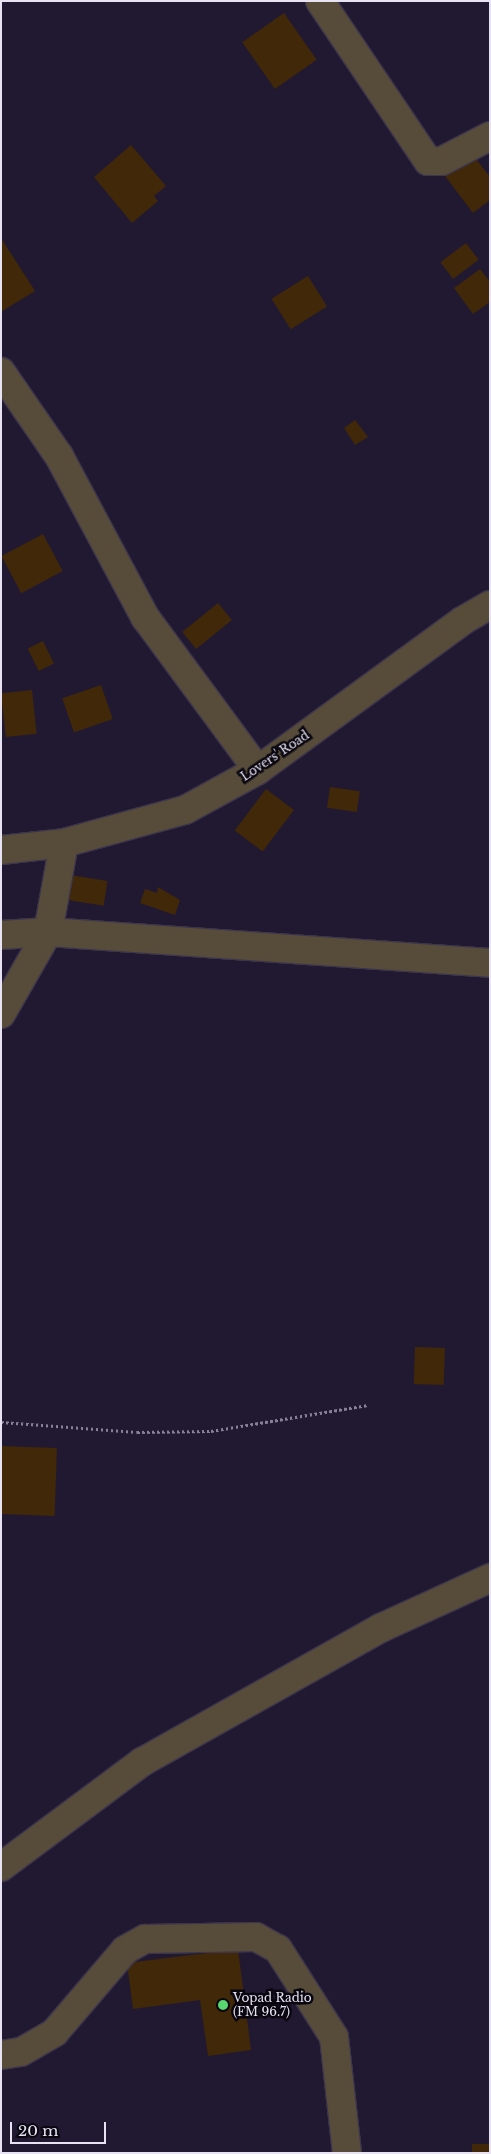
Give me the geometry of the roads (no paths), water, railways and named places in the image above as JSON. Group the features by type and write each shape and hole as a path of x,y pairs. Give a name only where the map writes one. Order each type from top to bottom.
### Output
{"street":[{"path":"320,1 428,161 442,161 490,136"},
{"path":"1,372 58,456 145,617 258,770"},
{"name":"Lovers' Road","path":"1,850 64,843 185,810 258,770 462,621 490,606"},
{"path":"1,1014 48,932 64,843"},
{"path":"1,935 48,932 490,963"},
{"path":"1,1867 142,1762 381,1628 490,1578"},
{"path":"1,2055 21,2052 55,2032 125,1950 145,1939 256,1937 278,1949 334,2037 347,2153"}],"place":[{"name":"Vopad Radio (FM 96.7)","path":"223,2005"}]}
